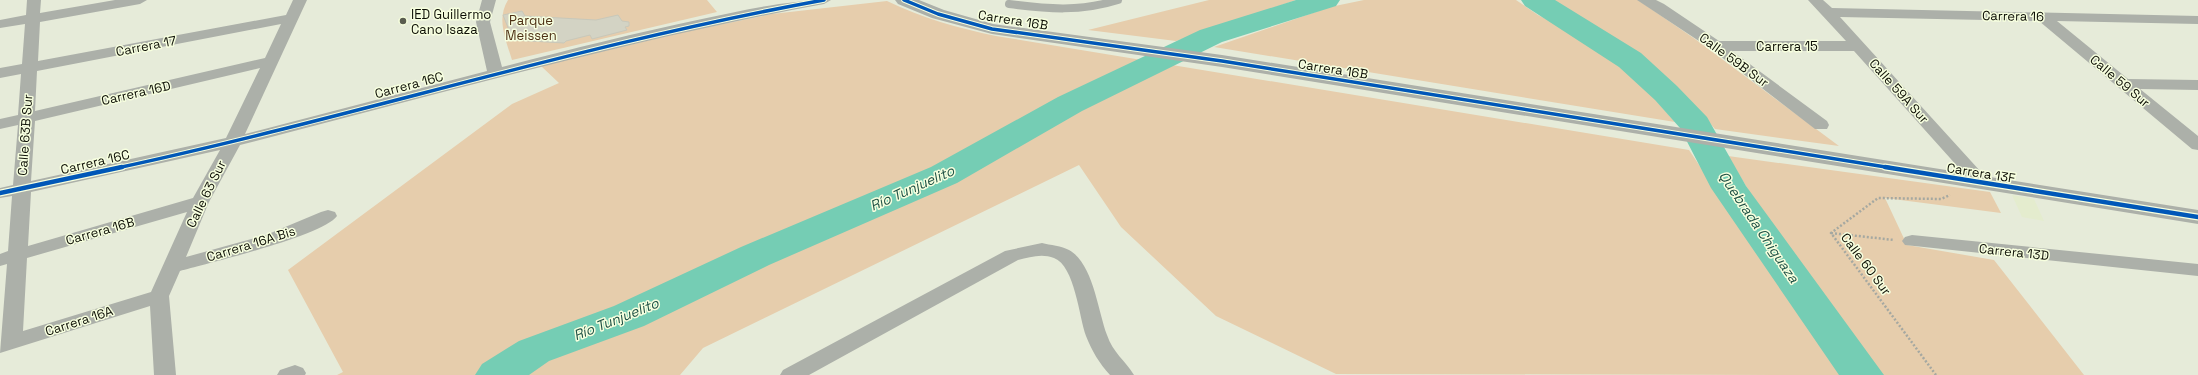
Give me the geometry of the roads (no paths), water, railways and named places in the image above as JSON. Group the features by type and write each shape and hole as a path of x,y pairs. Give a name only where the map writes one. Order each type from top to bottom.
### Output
{"street":[{"name":"Calle 63B Sur","path":"6,344 9,258 22,188 34,0"},
{"path":"0,24 140,0"},
{"name":"Calle 63 Sur","path":"158,296 200,202 232,142 300,0"},
{"path":"489,0 483,22 495,72"},
{"name":"Carrera 16C","path":"0,194 232,142 495,72 639,37 767,9 824,0"},
{"name":"Carrera 16B","path":"904,0 938,14 992,29 1222,61 1761,148"},
{"name":"Calle 59B Sur","path":"1644,0 1659,8 1716,46 1821,125"},
{"name":"Calle 59A Sur","path":"1815,0 1828,12 1982,183"},
{"name":"Carrera 16","path":"1828,12 2198,20"},
{"name":"Calle 59 Sur","path":"2043,17 2198,145"},
{"name":"Carrera 17","path":"0,74 291,18"},
{"name":"Carrera 15","path":"1716,46 1859,46"},
{"name":"Carrera 16D","path":"0,124 271,61"},
{"path":"2124,84 2198,85"},
{"name":"Carrera 13F","path":"1761,148 2198,217"},
{"name":"Carrera 16B","path":"9,258 200,202"},
{"name":"Carrera 16A Bis","path":"172,267 292,232 312,225 328,216"},
{"name":"Carrera 13D","path":"1912,242 2198,270"},
{"path":"791,375 1012,255 1031,248 1046,248 1063,254 1076,266 1097,338 1107,359 1122,375"},
{"path":"158,296 164,375"},
{"name":"Carrera 16A","path":"6,344 158,296"}],"lane":[{"path":"1009,4 1052,10 1068,10 1084,9 1118,0"}],"waterway":[{"name":"Río Tunjuelito","path":"497,375 534,351 629,316 755,256 944,175 1070,104 1211,36 1326,0"},
{"name":"Quebrada Chiguaza","path":"1535,0 1630,60 1666,93 1695,124 1729,188 1862,375"}],"place":[{"name":"IED Guillermo Cano Isaza","path":"403,21"}],"park label":[{"name":"Parque Meissen","path":"531,28"}]}
